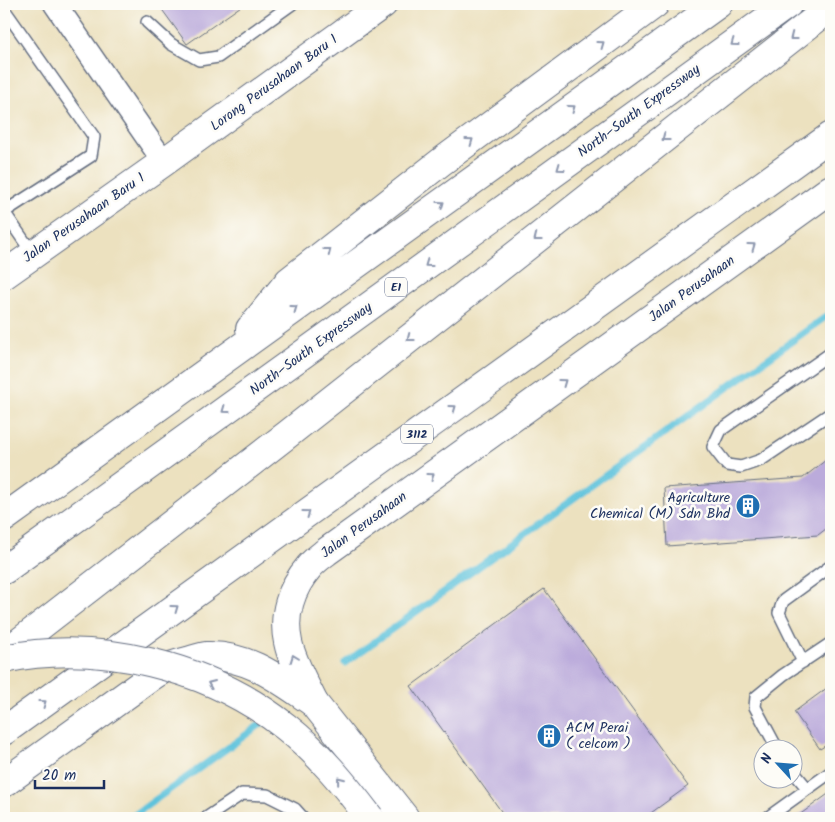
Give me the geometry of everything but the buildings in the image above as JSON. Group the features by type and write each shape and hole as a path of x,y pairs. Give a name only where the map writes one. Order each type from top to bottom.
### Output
{"main road":[{"name":"Lorong Perusahaan Baru 1","path":"164,162 383,4"},
{"path":"226,357 289,281 441,162 655,4"},
{"path":"4,518 718,4"},
{"name":"North–South Expressway","path":"4,570 788,4"},
{"path":"4,654 288,434 831,7"},
{"name":"3112","path":"4,732 831,136"},
{"name":"Jalan Perusahaan Baru 1","path":"4,274 164,162"},
{"name":"Jalan Perusahaan","path":"314,703 288,643 286,624 292,595 299,580 310,565 350,534 831,189"},
{"path":"4,659 58,652 96,653 133,658 188,673 248,701 268,713 287,728 333,772 370,818"},
{"path":"4,783 162,670 204,656 223,656 258,667 314,703 406,818"}],"street":[{"path":"55,4 164,162"}],"lane":[{"path":"147,22 171,44 199,60 218,58 292,4"},
{"path":"4,9 94,137 91,156 4,212 33,254"},
{"path":"831,353 721,430 713,447 727,465 741,467 761,460 831,413"},
{"path":"803,662 779,613 783,601 831,566"},
{"path":"773,740 755,708 756,697 783,675 831,643"},
{"path":"767,818 831,772"},
{"path":"802,782 807,788"},
{"path":"206,818 242,794 267,795 295,809 303,818"}],"waterway":[{"path":"345,663 831,313"},
{"path":"130,818 261,724"}],"place":[{"name":"Agriculture Chemical (M) Sdn Bhd","path":"748,506"},
{"name":"ACM Perai ( celcom )","path":"549,736"}]}
